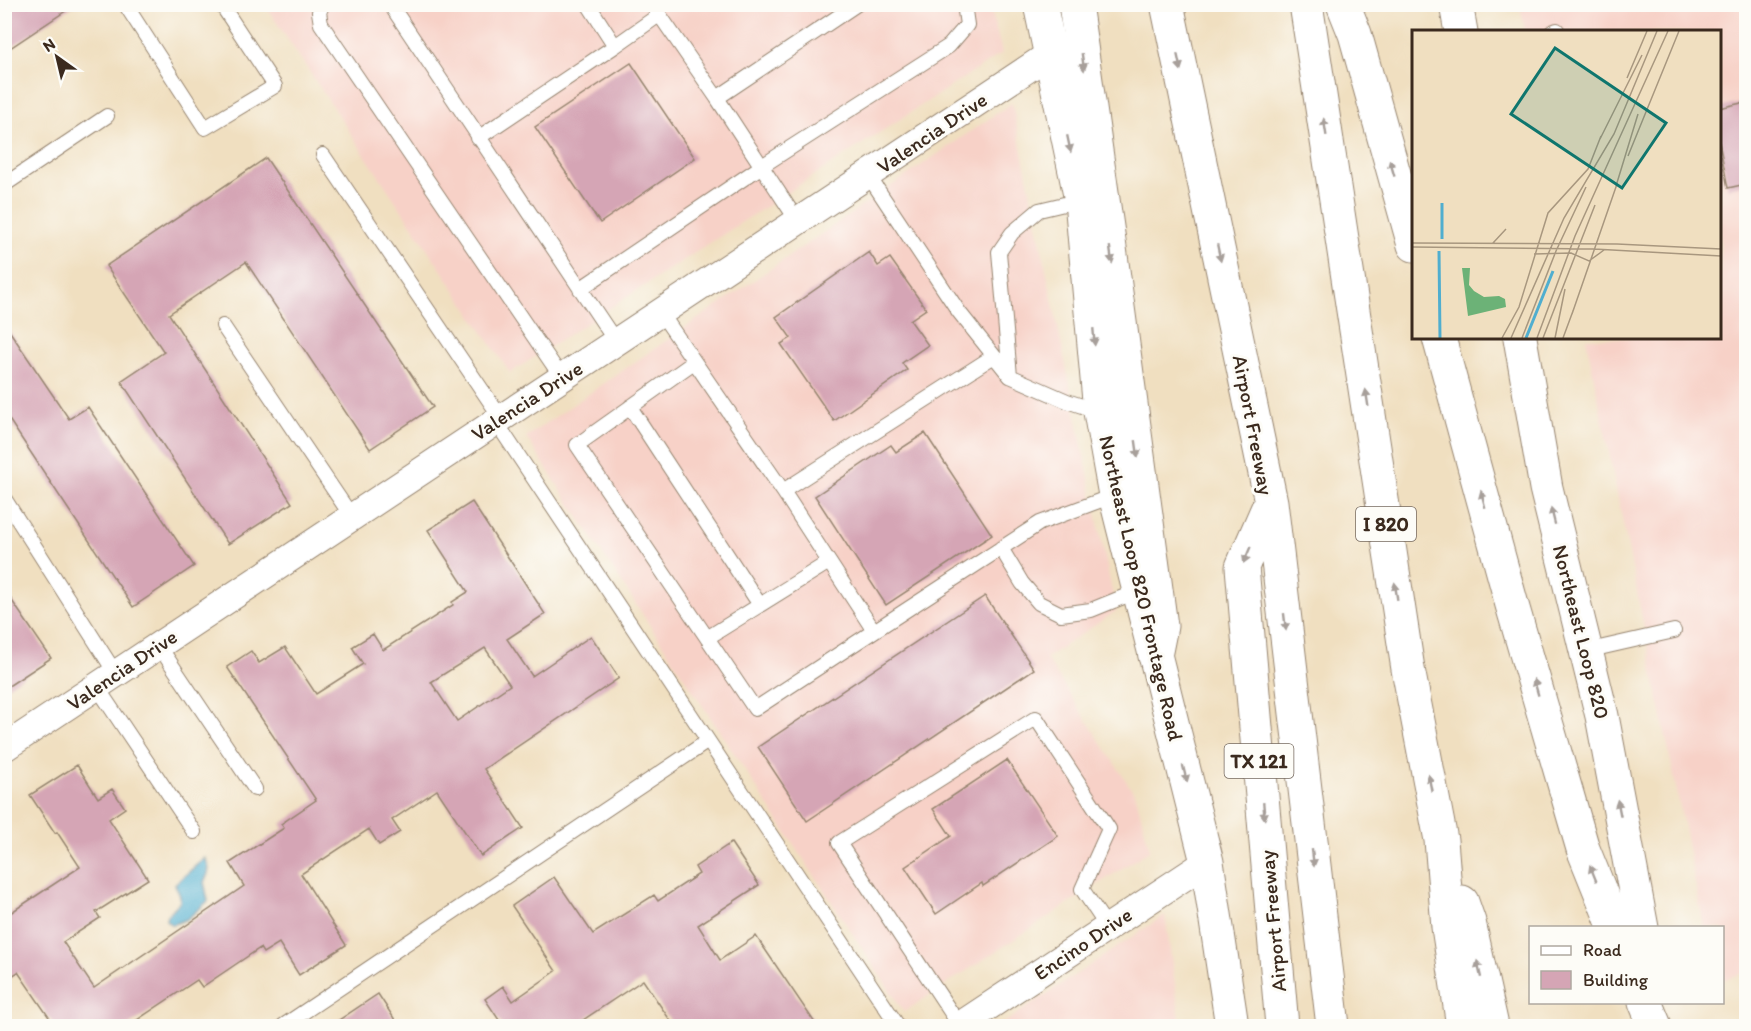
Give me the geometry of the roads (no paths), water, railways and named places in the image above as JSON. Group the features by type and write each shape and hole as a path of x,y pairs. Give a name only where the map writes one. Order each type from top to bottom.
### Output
{"main road":[{"name":"Northeast Loop 820 Frontage Road","path":"1040,4 1081,200 1100,412 1115,495 1207,862 1232,1026"},
{"path":"1075,4 1161,626 1155,656"},
{"name":"Airport Freeway","path":"1167,4 1270,502 1242,567 1281,1026"},
{"name":"I 820","path":"1306,4 1408,669 1441,840 1468,922 1492,1026"},
{"path":"1343,4 1355,34 1412,241"},
{"path":"1456,4 1461,30"},
{"path":"1439,339 1512,605 1583,849 1615,926"},
{"name":"Northeast Loop 820","path":"1520,339 1546,489 1602,716 1642,926"},
{"path":"1270,502 1333,1026"},
{"path":"1441,840 1448,927 1463,1026"},
{"path":"1646,1004 1655,1026"},
{"path":"1656,1004 1661,1026"}],"street":[{"name":"Valencia Drive","path":"4,748 1050,54"},
{"name":"Encino Drive","path":"964,1025 1207,862"}],"lane":[{"path":"124,4 205,128 275,86 221,4"},
{"path":"323,4 319,12 321,24 562,378"},
{"path":"390,4 616,342"},
{"path":"588,4 615,46"},
{"path":"717,98 857,4"},
{"path":"580,289 762,166 949,46 967,25 964,4"},
{"path":"478,138 615,46 656,10 798,222"},
{"path":"4,185 107,116"},
{"path":"323,155 898,1026"},
{"path":"868,175 959,312 1010,376 1067,401 1100,412"},
{"path":"1010,376 999,252 1012,232 1039,210 1081,200"},
{"path":"661,313 783,491 874,631"},
{"path":"223,326 352,517"},
{"path":"783,491 994,356"},
{"path":"694,362 577,445 755,709 1040,523 1115,495"},
{"path":"630,407 760,604"},
{"path":"4,498 194,832"},
{"path":"1001,548 1022,583 1039,603 1061,614 1091,610 1138,591"},
{"path":"707,638 829,562"},
{"path":"1586,651 1674,631"},
{"path":"159,646 255,789"},
{"path":"964,1025 839,843 1036,718 1109,829 1082,889 1108,928"},
{"path":"283,1026 708,741"}],"water":[{"path":"205,858 209,868 204,882 208,901 187,919 172,925 166,920 167,915 180,902 175,884"}]}
